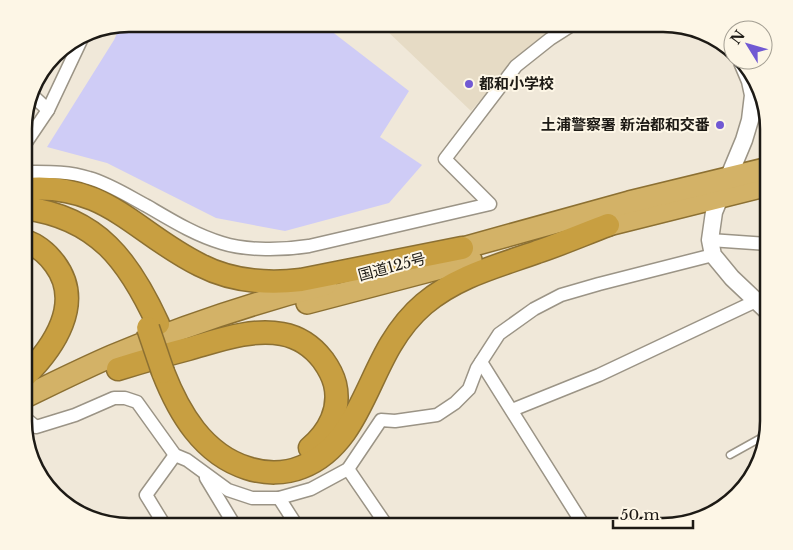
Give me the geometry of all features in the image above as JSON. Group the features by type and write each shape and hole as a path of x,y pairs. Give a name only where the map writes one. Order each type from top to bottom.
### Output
{"highway":[{"name":"国道125号","path":"33,393 109,357 209,318 629,202 760,170"},
{"name":"国道125号","path":"33,407 118,369 215,331 322,299 535,242 760,187"},
{"path":"32,188 68,190 99,200 126,216 172,249 202,266 233,277 249,280 285,282 301,280 462,248"},
{"path":"32,209 51,212 74,222 99,238 133,276 145,297 152,326 169,370 178,407 189,424 200,436 221,456 239,465 256,471 283,473 296,470 318,460 328,452 345,431 361,404 392,343 412,316 436,294 472,275 608,225"},
{"path":"32,221 45,223 69,232 101,254 123,280 152,326"},
{"path":"32,244 40,248 56,266 62,276 67,298 65,313 56,338 33,368"},
{"path":"118,369 216,341 246,335 281,334 294,337 305,343 316,351 324,362 335,382 337,396 333,415 328,430 310,448 287,458 263,460 238,451 216,436 196,412 169,370"}],"street":[{"path":"32,172 56,172 88,177 114,188 180,226 205,237 224,244 267,249 309,246 490,204 445,159 516,66 560,33"},
{"path":"32,134 48,110 77,48"},
{"path":"753,93 750,120 744,140 719,196 714,212 711,247 732,278 760,305"},
{"path":"37,100 48,110"},
{"path":"33,425 36,427 75,415 114,398 125,398 137,402 175,455 187,460 228,490 252,498 279,498 311,489 348,469 381,420 395,421 437,415 456,403 469,389 480,362 499,334 534,309 561,296 711,247 760,244"},
{"path":"512,410 599,375 756,301"},
{"path":"480,362 579,518"},
{"path":"160,517 146,495 175,455"},
{"path":"348,469 381,517"},
{"path":"204,473 230,517"},
{"path":"279,498 291,517"}],"lane":[{"path":"730,455 759,439"}],"shaded area":[{"path":"130,32 333,32 409,91 380,137 422,165 389,203 285,231 216,218 107,163 47,147 117,33"},
{"name":"都和小学校","path":"389,32 547,33 517,58 471,111"}],"place":[{"name":"都和小学校","path":"469,84"},
{"name":"土浦警察署 新治都和交番","path":"720,125"}]}
